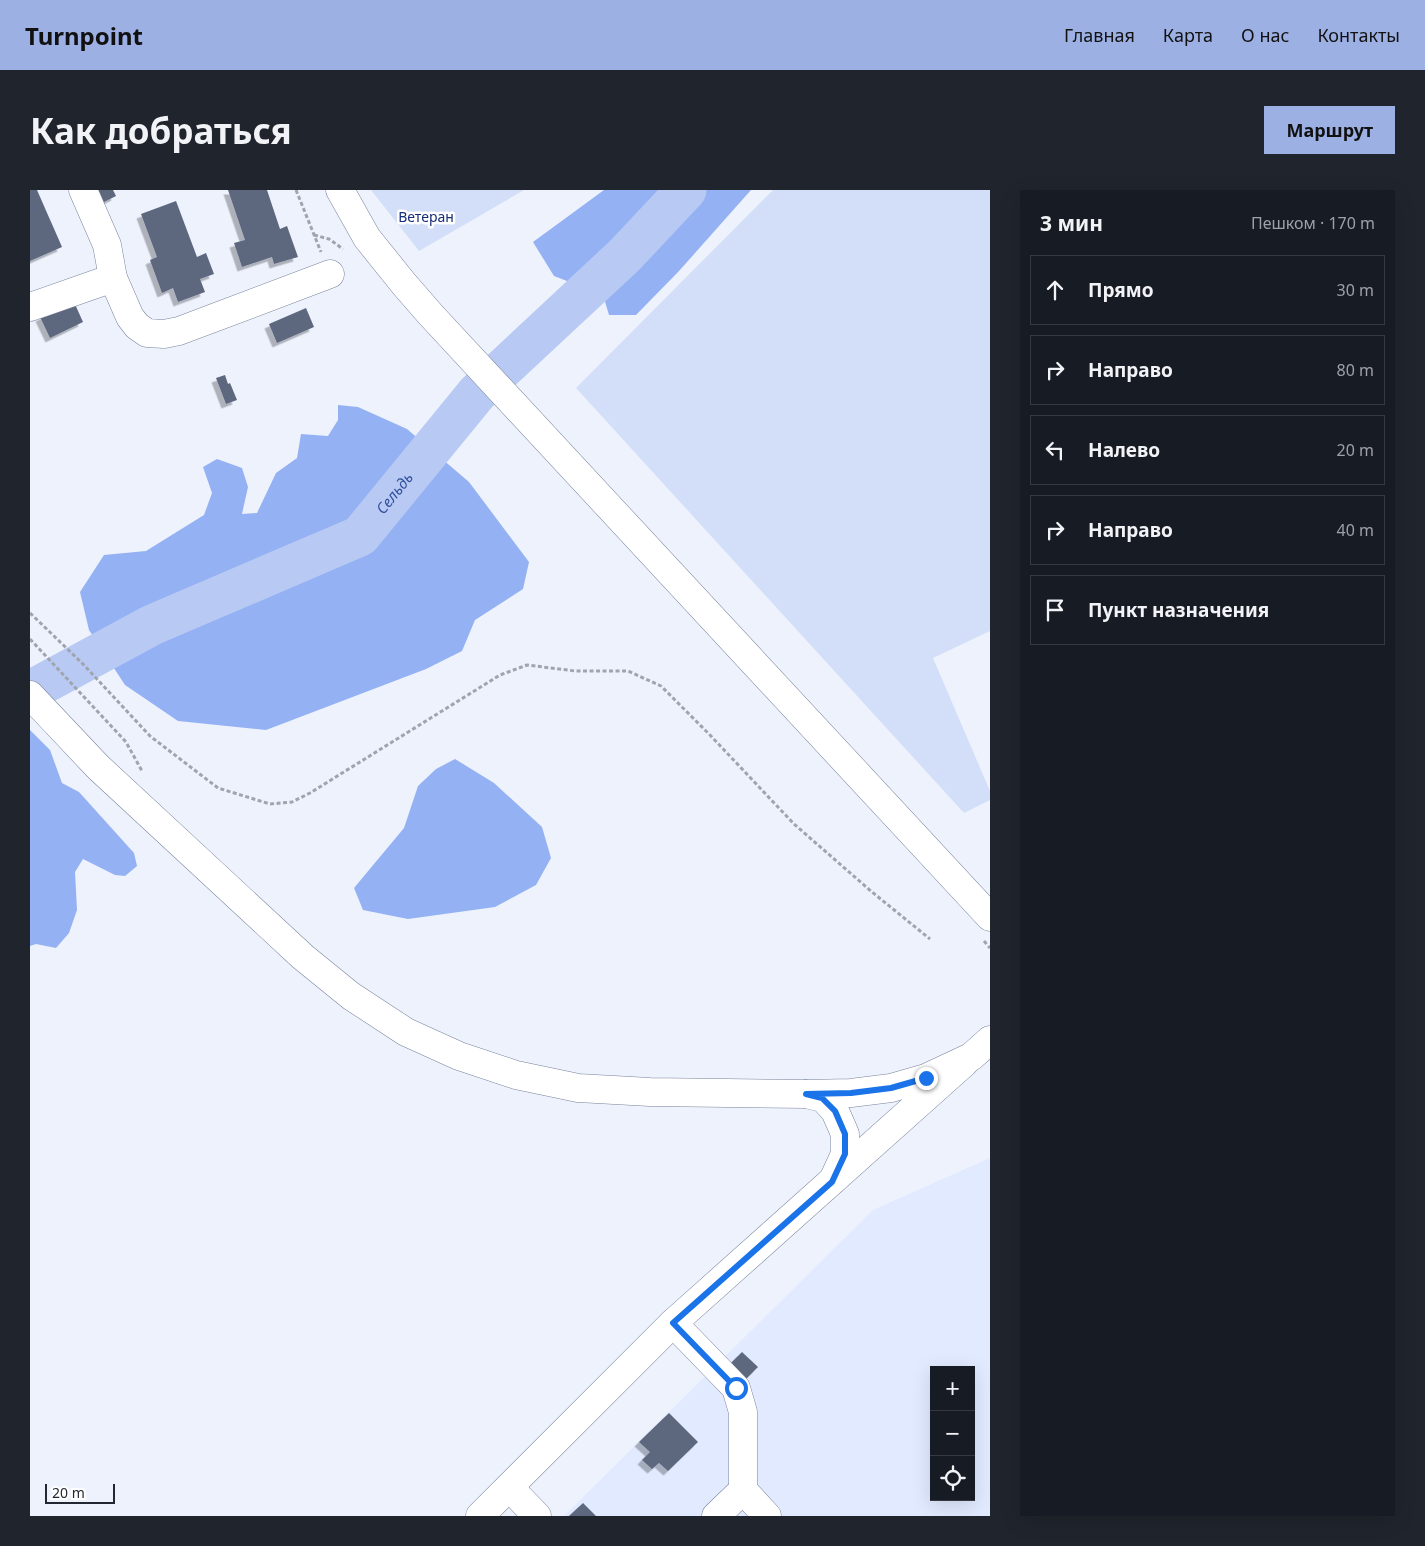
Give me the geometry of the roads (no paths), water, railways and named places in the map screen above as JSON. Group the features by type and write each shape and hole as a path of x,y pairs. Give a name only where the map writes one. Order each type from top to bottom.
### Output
{"street":[{"path":"83,190 107,245 113,278 130,317 147,332 164,334 179,331 330,274"},
{"path":"340,190 367,238 431,315 990,917"},
{"path":"30,307 113,278"},
{"path":"30,695 98,767 304,957 351,996 406,1032 459,1056 516,1075 578,1088 650,1092 806,1094 851,1093 891,1088 926,1078 981,1048"},
{"path":"480,1516 673,1323 981,1048"},
{"path":"806,1094 822,1098 835,1111 845,1134 845,1154 832,1182"},
{"path":"673,1323 736,1388 743,1412 743,1490 767,1516"},
{"path":"509,1487 537,1516"},
{"path":"716,1516 743,1490"}],"waterway":[{"name":"Сельдь","path":"30,691 152,625 360,536 477,393 625,255 686,190"}],"park label":[{"name":"Ветеран","path":"426,217"}]}
